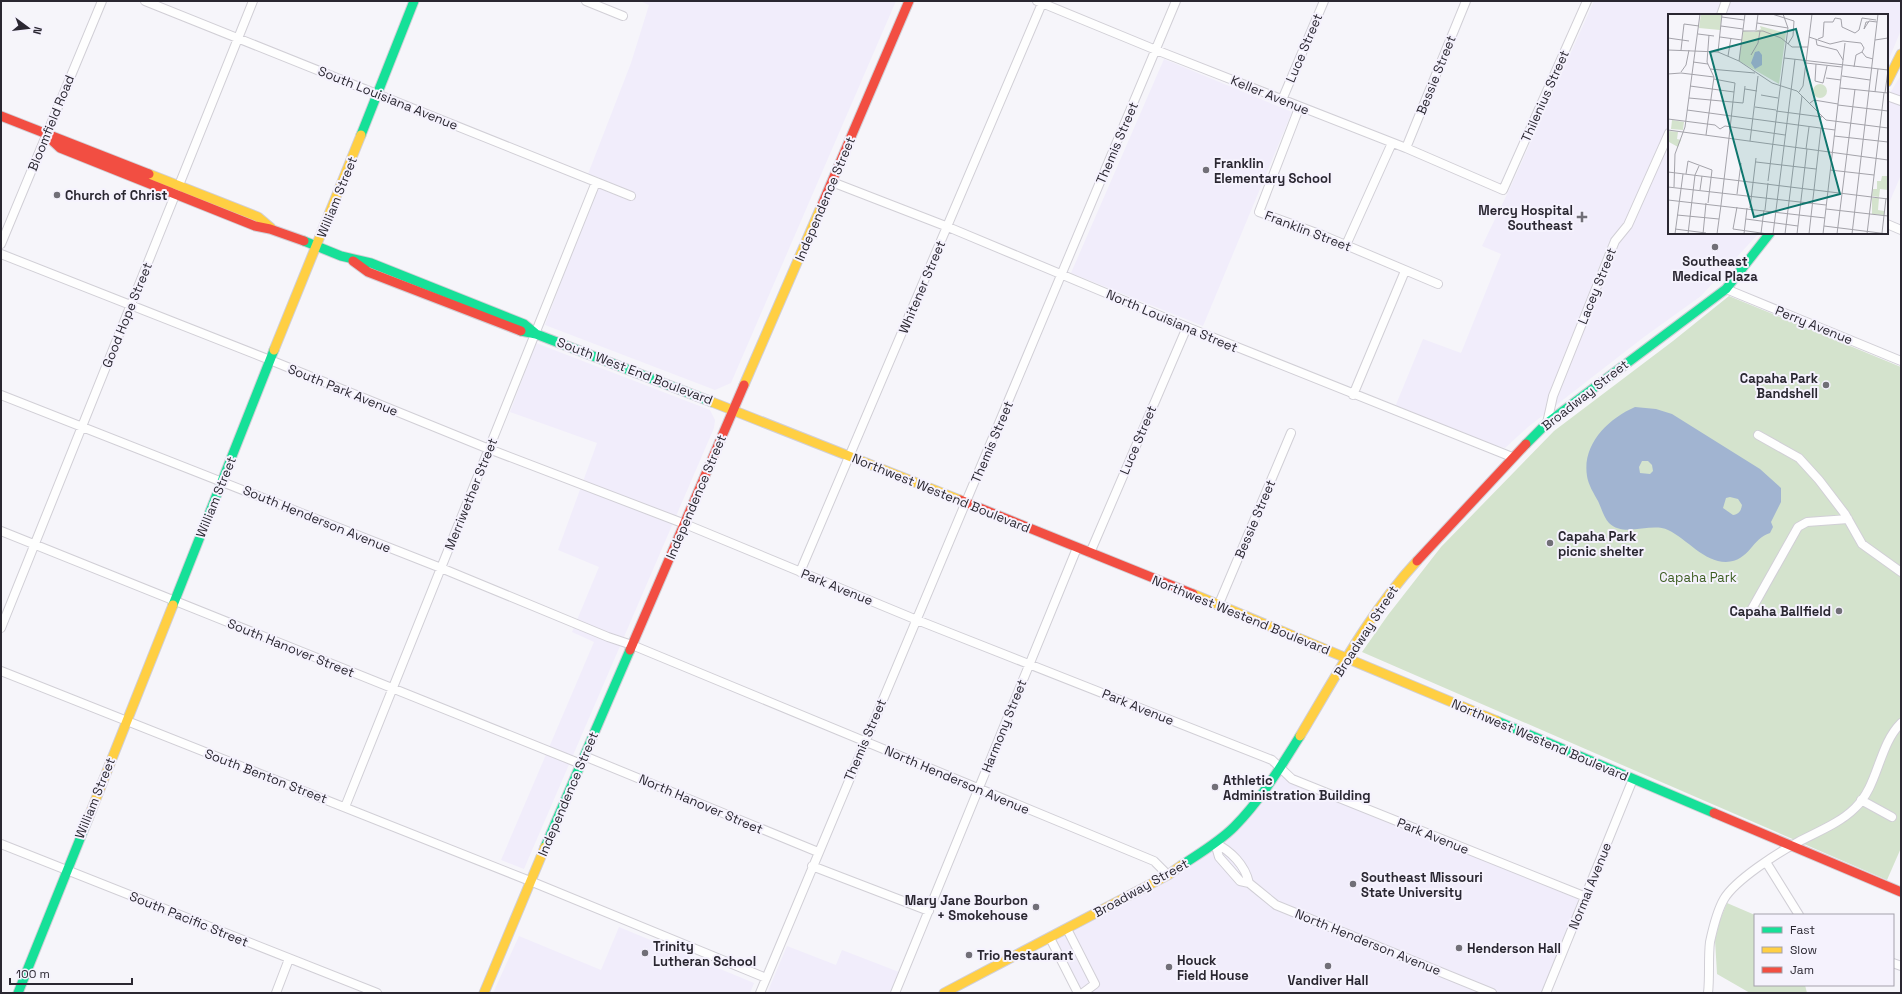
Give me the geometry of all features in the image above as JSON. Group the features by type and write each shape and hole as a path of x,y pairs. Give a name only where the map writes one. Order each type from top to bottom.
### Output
{"street":[{"name":"Bloomfield Road","path":"1,244 102,1"},
{"name":"South Louisiana Avenue","path":"145,1 238,37 631,196"},
{"name":"Good Hope Street","path":"1,628 253,1"},
{"name":"William Street","path":"18,993 414,1"},
{"path":"586,1 623,16"},
{"name":"Independence Street","path":"484,993 530,881 909,1"},
{"name":"Themis Street","path":"760,993 864,741 917,620 1176,1"},
{"name":"Luce Street","path":"1282,100 1324,1"},
{"name":"Bessie Street","path":"1406,148 1466,1"},
{"name":"Thilenius Street","path":"1503,190 1587,1"},
{"path":"1721,14 1726,1"},
{"name":"Keller Avenue","path":"1041,2 1156,50 1406,148 1503,190"},
{"name":"Whitener Street","path":"800,572 948,227 1041,2"},
{"path":"1888,80 1901,54"},
{"path":"1888,96 1901,101"},
{"name":"Franklin Street","path":"1282,100 1299,108 1259,212 1346,245 1438,284"},
{"name":"South West End Boulevard","path":"1,116 46,135 179,185 258,217 272,228 317,247 354,261 370,263 414,280 524,324 536,334 733,410"},
{"name":"South West End Boulevard","path":"46,135 60,148 255,226 272,228"},
{"name":"Lacey Street","path":"1547,423 1553,396 1615,242 1628,226 1668,135"},
{"path":"1346,245 1392,143"},
{"name":"Merriwether Street","path":"345,807 596,182"},
{"name":"North Louisiana Street","path":"832,182 948,227 1353,395 1512,457"},
{"path":"1888,224 1901,230"},
{"name":"Broadway Street","path":"944,993 1168,876 1215,843 1233,828 1248,812 1280,768 1347,658 1399,581 1512,457 1547,423 1726,289 1769,234"},
{"name":"South Park Avenue","path":"1,254 270,360 489,449 685,524"},
{"path":"1353,395 1405,271"},
{"name":"Perry Avenue","path":"1726,289 1901,361"},
{"name":"Luce Street","path":"1090,553 1187,327"},
{"name":"South Henderson Avenue","path":"1,395 222,481 441,568 608,637 632,645"},
{"name":"Northwest Westend Boulevard","path":"733,410 849,455 1347,658 1901,892"},
{"name":"Bessie Street","path":"1218,606 1291,433"},
{"path":"1758,435 1800,458 1819,480 1848,519 1862,544 1901,572"},
{"path":"1749,614 1798,527 1807,522 1848,519"},
{"name":"Park Avenue","path":"685,524 917,620 1272,760 1292,779 1586,897"},
{"name":"South Hanover Street","path":"1,531 393,689 583,760"},
{"name":"Harmony Street","path":"895,993 1077,548"},
{"name":"North Henderson Avenue","path":"632,645 978,790 1154,861 1168,876"},
{"name":"South Benton Street","path":"1,671 530,881 766,978"},
{"path":"1708,993 1710,943 1716,919 1724,898 1741,881 1766,862 1790,846 1839,820 1855,808 1867,793 1896,728 1901,723"},
{"name":"North Hanover Street","path":"583,760 818,852"},
{"name":"Normal Avenue","path":"1546,993 1633,780"},
{"path":"1861,800 1892,817"},
{"name":"North Henderson Avenue","path":"1215,843 1228,849 1247,873 1249,883 1276,905 1492,993"},
{"name":"South Pacific Street","path":"1,844 377,993"},
{"path":"1766,862 1798,914"},
{"path":"812,866 929,911"},
{"path":"1067,929 1095,984 1083,993"},
{"path":"1050,938 1078,993"},
{"path":"276,993 290,959"}],"shaded area":[{"path":"640,1 896,1 731,383 715,390 545,325 600,178 588,174 631,63 649,5"},
{"name":"Mercy Hospital Southeast","path":"1594,1 1901,1 1901,30 1888,62 1888,14 1668,14 1668,234 1758,234 1701,296 1644,337 1528,427 1505,448 1487,443 1395,407 1423,339 1461,353 1501,254 1482,246 1510,188"},
{"path":"1164,59 1292,112 1203,326 1071,273"},
{"path":"1901,75 1901,175 1888,206 1888,96"},
{"path":"536,343 710,410 715,420 714,428 524,869 501,860 594,642 572,632 599,567 558,550 597,443 510,412"},
{"name":"Southeast Missouri State University","path":"1280,768 1292,779 1586,897 1546,993 1078,993 1050,938 1215,843"},
{"name":"Trinity Lutheran School","path":"619,927 754,983 750,993 493,993 519,936 601,970"},
{"path":"787,946 836,965 842,950 899,972 890,993 767,993"}],"green space":[{"name":"Capaha Park","path":"1729,296 1901,367 1901,848 1887,880 1362,652 1388,615 1441,547 1554,431 1673,341"},
{"path":"1727,903 1754,915 1754,986 1805,986 1807,993 1750,993 1717,974 1715,940 1720,920"}],"water":[{"path":"1635,407 1656,409 1672,414 1760,469 1781,488 1781,502 1771,522 1773,527 1770,533 1759,540 1746,554 1740,558 1734,561 1726,562 1710,558 1668,530 1654,528 1630,530 1615,527 1609,523 1591,489 1587,476 1587,464 1593,443 1599,434 1615,418","holes":["1642,461 1648,461 1652,465 1653,471 1650,474 1640,473 1639,467","1730,497 1738,499 1742,505 1737,514 1733,515 1723,508 1726,498"]}],"traffic: fast":[{"path":"361,135 414,1"},
{"path":"1526,444 1547,423 1726,289 1769,234"},
{"path":"304,241 341,256 371,263 524,324 535,333"},
{"path":"521,331 536,334 712,402"},
{"path":"173,605 274,350"},
{"path":"545,847 630,650"},
{"path":"1497,721 1714,813"},
{"path":"1182,865 1222,838 1234,827 1269,784 1300,736"},
{"path":"18,993 88,819"}],"traffic: slow":[{"path":"1888,80 1901,54"},
{"path":"274,350 361,135"},
{"path":"149,174 258,217 271,228"},
{"path":"744,385 821,207"},
{"path":"712,402 960,500"},
{"path":"1300,736 1354,645 1384,601 1417,561"},
{"path":"1193,594 1497,721"},
{"path":"88,819 173,605"},
{"path":"484,993 545,847"},
{"path":"944,993 1168,875 1182,865"}],"traffic: jam":[{"path":"821,207 909,1"},
{"path":"1,116 149,174"},
{"path":"46,135 60,148 255,226 270,229 304,241"},
{"path":"353,261 368,272 521,331"},
{"path":"630,650 744,385"},
{"path":"1417,561 1526,444"},
{"path":"960,500 1193,594"},
{"path":"1714,813 1901,892"}],"place":[{"name":"Franklin Elementary School","path":"1206,170"},
{"name":"Church of Christ","path":"57,195"},
{"name":"Mercy Hospital Southeast","path":"1582,217"},
{"name":"Southeast Medical Plaza","path":"1715,247"},
{"name":"Capaha Park Bandshell","path":"1826,385"},
{"name":"Capaha Park picnic shelter","path":"1550,543"},
{"name":"Capaha Ballfield","path":"1839,611"},
{"name":"Athletic Administration Building","path":"1215,787"},
{"name":"Southeast Missouri State University","path":"1353,884"},
{"name":"Mary Jane Bourbon + Smokehouse","path":"1036,907"},
{"name":"Henderson Hall","path":"1459,948"},
{"name":"Trinity Lutheran School","path":"645,953"},
{"name":"Trio Restaurant","path":"969,955"},
{"name":"Vandiver Hall","path":"1328,966"},
{"name":"Houck Field House","path":"1169,967"}]}
